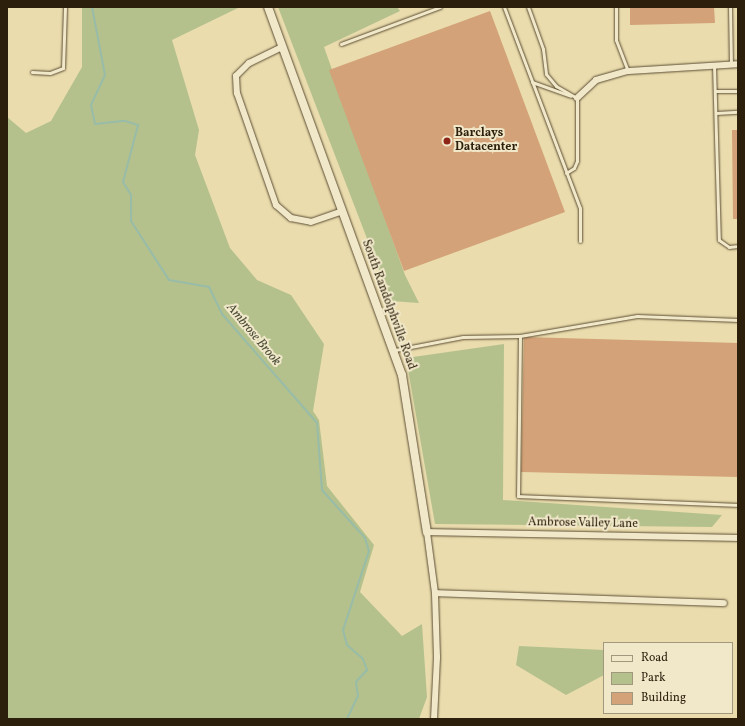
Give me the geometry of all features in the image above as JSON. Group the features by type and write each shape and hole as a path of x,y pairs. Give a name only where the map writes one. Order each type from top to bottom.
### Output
{"street":[{"name":"South Randolphville Road","path":"268,7 340,212 402,375 427,532 435,593 438,658 434,719"},
{"path":"282,47 249,63 236,76 237,93 276,205 291,218 311,222 340,212"},
{"path":"577,98 596,80 628,71 735,64"},
{"name":"Ambrose Valley Lane","path":"427,532 738,538"},
{"path":"435,593 724,603"}],"lane":[{"path":"32,72 50,73 63,68 65,7"},
{"path":"341,44 440,7"},
{"path":"504,7 580,208 580,241"},
{"path":"528,7 543,48 546,74 556,86 577,98"},
{"path":"616,7 616,40 628,71"},
{"path":"730,7 735,64"},
{"path":"714,65 719,240 730,247 738,246"},
{"path":"531,81 577,98"},
{"path":"715,91 738,91"},
{"path":"566,173 574,168 577,160 577,98"},
{"path":"716,113 738,112"},
{"path":"393,351 447,339 490,335 520,336 637,316 738,320"},
{"path":"520,336 518,496 738,505"}],"green space":[{"path":"82,7 240,7 172,40 199,130 195,155 230,248 257,280 291,295 324,344 313,411 319,420 327,486 374,545 360,592 402,636 422,624 427,697 419,719 7,719 7,117 26,133 51,121 82,67"},
{"path":"278,7 397,7 400,11 324,47 405,275 419,303 391,301"},
{"path":"504,344 503,500 722,515 712,527 435,524 406,358"},
{"path":"519,646 603,650 603,676 566,695 516,665"}],"building":[{"path":"630,7 714,7 715,23 630,25"},
{"name":"Barclays Datacenter","path":"490,11 565,212 404,271 329,70"},
{"path":"732,130 738,130 738,219 733,219"},
{"path":"524,337 738,343 738,477 521,472"}],"waterway":[{"name":"Ambrose Brook","path":"92,7 105,75 91,105 95,124 125,121 138,125 123,182 131,195 131,221 169,280 209,287 222,314 317,423 322,490 365,538 369,551 343,630 347,645 363,659 367,670 356,682 358,696 347,719"}],"place":[{"name":"Barclays Datacenter","path":"447,141"}]}
